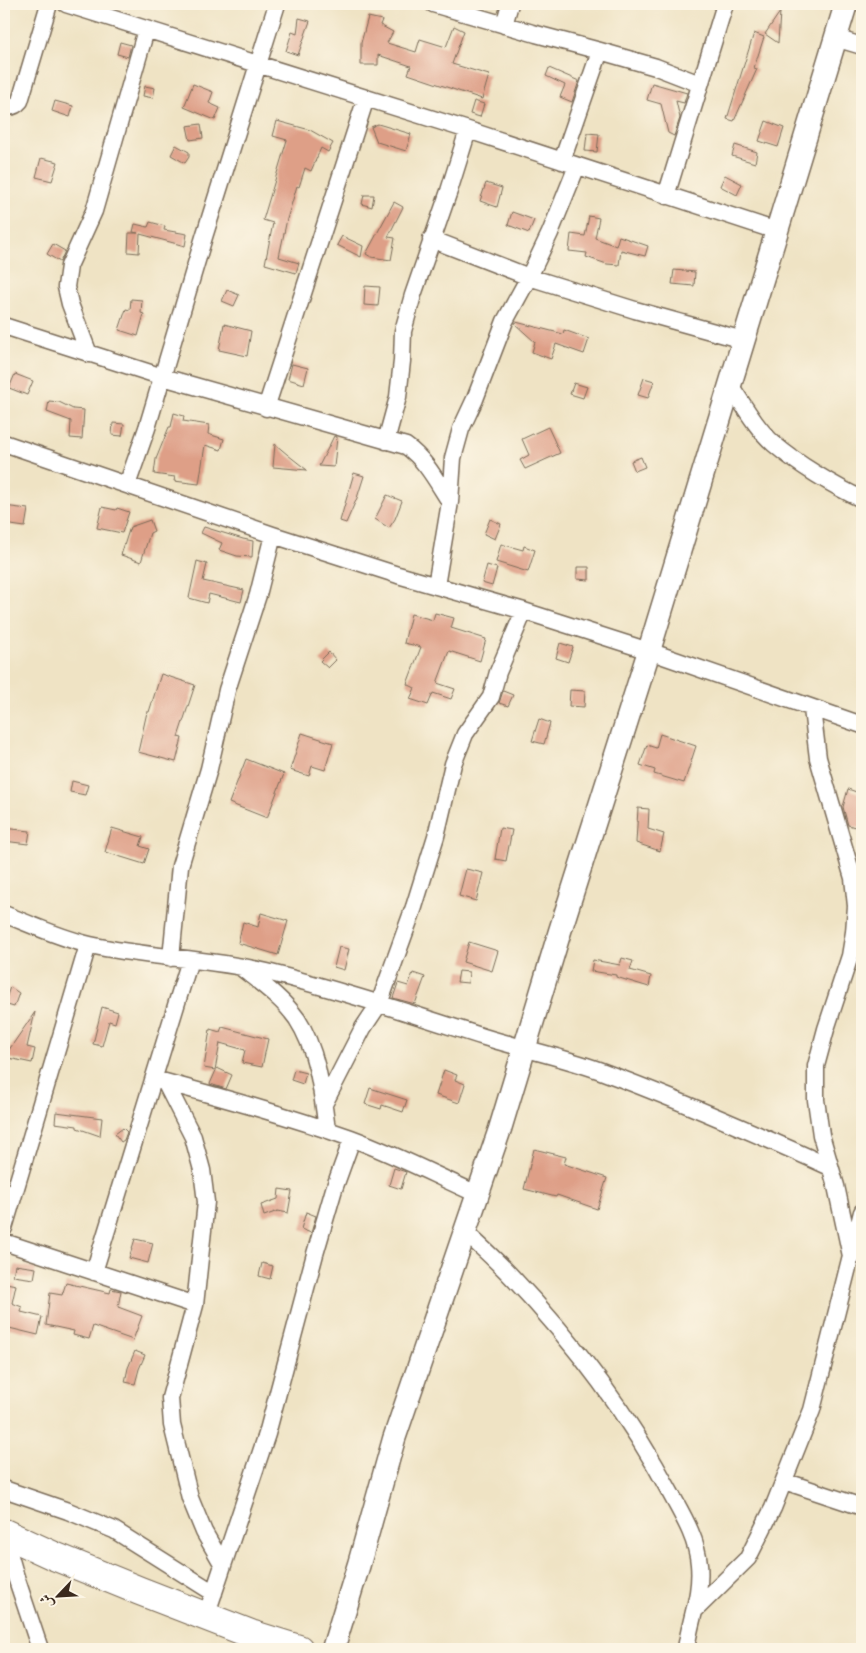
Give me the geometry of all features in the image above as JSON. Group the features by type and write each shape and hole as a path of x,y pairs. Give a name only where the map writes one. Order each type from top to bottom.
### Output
{"highway":[{"path":"4,1534 54,1556 210,1604 251,1634 290,1648"}],"street":[{"path":"4,106 10,108 16,106 20,101 49,4"},
{"path":"66,4 468,130 777,231"},
{"path":"127,485 163,377 204,237 277,4"},
{"path":"434,4 656,67 700,84"},
{"path":"504,25 510,4"},
{"path":"666,196 725,4"},
{"path":"333,1649 394,1439 476,1194 500,1129 649,651 846,4"},
{"path":"89,354 70,304 66,287 69,266 94,211 146,30"},
{"path":"835,38 862,46"},
{"path":"436,586 450,502 454,458 461,429 475,399 505,321 550,233 600,51"},
{"path":"266,408 366,98"},
{"path":"386,441 398,397 403,331 431,239 449,191 468,130"},
{"path":"431,239 529,277 635,310 744,340"},
{"path":"4,326 266,408 406,446 425,463 450,502"},
{"path":"730,385 773,443 811,470 848,493 862,499"},
{"path":"4,444 273,535 649,651 862,725"},
{"path":"170,958 180,866 207,777 227,690 258,595 273,535"},
{"path":"324,1104 363,1028 379,1004 436,836 453,764 465,734 491,698 498,672 524,611"},
{"path":"812,709 818,758 852,878 856,906 850,956 816,1066 816,1100 820,1135 830,1167 851,1256"},
{"path":"4,914 88,944 122,951 266,972 379,1004 524,1049 556,1056 601,1071 744,1128 830,1167"},
{"path":"4,1228 88,944"},
{"path":"94,1272 159,1080 190,960"},
{"path":"242,968 276,996 296,1018 310,1043 317,1066 327,1130"},
{"path":"159,1080 259,1108 352,1138 400,1158 476,1194"},
{"path":"159,1080 193,1136 202,1170 206,1202 195,1305 170,1398 172,1425 190,1498 204,1532 223,1565"},
{"path":"4,1489 68,1511 114,1530 210,1604 267,1434 318,1244 334,1189 352,1138"},
{"path":"696,1609 748,1558 763,1532 812,1410 862,1212"},
{"path":"464,1231 510,1274 559,1330 604,1388 640,1440 691,1531 699,1562 700,1588 686,1649"},
{"path":"4,1242 195,1305"},
{"path":"784,1481 862,1507"},
{"path":"4,1534 20,1591 40,1649"}],"building":[{"path":"780,12 778,43 765,34"},
{"path":"368,17 382,20 380,25 393,32 387,43 416,52 420,39 446,47 454,26 464,31 452,64 489,75 482,99 408,74 411,66 378,55 378,65 361,65 361,43"},
{"path":"299,18 310,21 298,55 286,51 292,32 297,34"},
{"path":"754,33 764,37 754,68 757,69 734,121 727,119"},
{"path":"120,42 131,45 128,57 117,54"},
{"path":"549,68 579,81 572,102 560,97 565,85 546,76"},
{"path":"652,83 687,93 684,103 676,101 680,118 674,136 668,133 661,104 647,100"},
{"path":"193,84 213,92 209,103 220,108 215,120 184,107"},
{"path":"145,86 155,88 153,98 143,96"},
{"path":"55,101 73,106 70,117 52,111"},
{"path":"474,101 484,104 480,117 470,114"},
{"path":"277,121 310,130 333,143 328,152 321,148 311,171 305,168 299,187 297,186 287,219 279,257 299,263 296,273 265,264 273,223 263,220 287,140 273,136"},
{"path":"766,121 784,128 778,147 759,141"},
{"path":"201,124 203,138 190,140 187,126"},
{"path":"378,124 411,134 406,151 377,142 371,127"},
{"path":"587,133 599,134 597,152 585,151"},
{"path":"176,145 189,152 189,157 185,163 171,155"},
{"path":"735,145 757,152 755,163 732,156"},
{"path":"41,158 58,162 52,181 36,177"},
{"path":"725,175 742,184 737,195 720,186"},
{"path":"486,183 502,188 497,207 480,201"},
{"path":"364,195 374,195 372,207 362,204"},
{"path":"394,202 403,207 388,237 395,238 391,260 371,257 366,254"},
{"path":"512,212 534,220 529,233 508,225"},
{"path":"589,216 599,218 595,238 616,246 619,236 648,246 645,256 621,250 619,265 607,264 586,257 587,253 569,251 571,234 585,236"},
{"path":"150,222 165,226 164,230 187,234 185,246 140,234 139,253 128,252 129,233 138,233 133,232 135,224 148,227"},
{"path":"342,236 363,246 361,257 337,245"},
{"path":"53,244 65,251 60,262 47,254"},
{"path":"674,270 695,272 694,286 672,284"},
{"path":"365,286 380,287 378,306 364,305"},
{"path":"227,290 239,295 234,306 222,301"},
{"path":"131,299 142,300 141,313 144,314 138,336 119,330 126,309 130,310"},
{"path":"516,322 563,334 564,330 589,339 584,354 556,344 551,359 532,352 535,342 515,324"},
{"path":"224,324 251,331 247,356 219,350"},
{"path":"292,364 308,368 304,384 288,379"},
{"path":"15,374 33,381 27,395 9,388"},
{"path":"644,378 654,381 648,398 638,395"},
{"path":"574,383 587,387 583,398 570,394"},
{"path":"49,401 59,402 73,409 84,410 82,439 70,438 71,421 47,412"},
{"path":"174,413 184,416 183,421 209,425 208,434 224,439 221,450 205,445 199,484 174,481 175,477 154,474 156,459 169,427 171,427"},
{"path":"113,423 124,424 122,436 112,435"},
{"path":"548,427 560,453 525,469 520,460 529,455 522,439"},
{"path":"334,436 337,437 334,467 319,466"},
{"path":"275,444 288,455 307,470 273,467"},
{"path":"641,457 645,467 635,471 631,461"},
{"path":"354,473 364,476 346,523 340,521"},
{"path":"387,495 402,501 395,519 389,528 375,519"},
{"path":"4,506 28,509 25,527 4,524"},
{"path":"102,507 116,510 117,508 129,512 122,533 97,528"},
{"path":"490,519 501,524 495,539 484,534"},
{"path":"150,520 154,531 150,533 141,562 121,555 130,527"},
{"path":"204,527 253,541 252,557 237,556 219,550 222,543 201,533"},
{"path":"501,544 523,550 524,546 535,550 528,572 496,562"},
{"path":"197,561 207,564 203,581 244,590 241,602 209,594 207,603 189,598"},
{"path":"487,565 497,568 492,586 482,583"},
{"path":"577,567 589,567 589,580 577,579"},
{"path":"435,613 454,618 451,628 486,639 480,661 449,651 437,683 455,689 451,699 433,693 428,705 410,699 415,688 407,684 421,647 404,643 411,614 433,620"},
{"path":"560,643 573,647 568,662 556,658"},
{"path":"329,652 336,660 328,668 320,661"},
{"path":"161,674 195,685 178,737 182,738 176,762 138,752 147,712 149,712"},
{"path":"570,690 585,691 584,707 569,706"},
{"path":"503,691 513,695 508,706 499,703"},
{"path":"539,719 550,723 544,744 532,741"},
{"path":"302,733 333,743 325,770 312,766 309,776 290,770"},
{"path":"660,734 696,746 684,783 654,774 655,770 640,765 647,745 656,748"},
{"path":"246,759 284,774 267,818 229,803"},
{"path":"72,781 88,785 85,795 70,792"},
{"path":"848,789 862,794 862,829 848,825 843,807"},
{"path":"638,808 649,809 648,829 664,834 660,851 636,843"},
{"path":"4,828 30,831 28,844 4,841"},
{"path":"112,828 143,837 140,846 149,849 144,864 105,852"},
{"path":"500,828 512,830 506,861 495,859"},
{"path":"466,869 483,873 476,901 459,896"},
{"path":"261,913 288,921 278,955 238,943 243,922 258,927"},
{"path":"469,942 498,951 492,971 463,962"},
{"path":"339,947 349,949 344,970 334,967"},
{"path":"622,958 633,961 630,970 651,976 649,987 616,977 616,975 591,971 593,960 620,965"},
{"path":"459,971 469,972 468,983 457,982"},
{"path":"413,973 425,977 415,1004 393,998 398,983 408,986"},
{"path":"10,987 19,993 14,1007 4,1004"},
{"path":"102,1007 118,1012 115,1023 109,1021 102,1046 93,1044"},
{"path":"35,1012 27,1047 35,1049 32,1063 4,1057"},
{"path":"222,1027 268,1039 262,1067 242,1063 245,1050 220,1043 215,1070 204,1068 210,1029 220,1032"},
{"path":"217,1068 232,1075 226,1089 210,1084"},
{"path":"294,1070 306,1073 303,1084 291,1080"},
{"path":"444,1070 457,1075 455,1080 465,1084 459,1103 436,1095"},
{"path":"370,1088 407,1100 403,1112 382,1105 381,1109 365,1104"},
{"path":"56,1112 102,1118 100,1136 77,1128 77,1126 55,1123"},
{"path":"123,1128 127,1132 124,1140 121,1142 115,1134"},
{"path":"534,1149 566,1157 564,1164 607,1178 597,1209 557,1195 556,1197 524,1189"},
{"path":"394,1168 406,1172 401,1189 389,1185"},
{"path":"279,1189 292,1191 288,1213 278,1211 264,1216 261,1205 278,1199"},
{"path":"306,1212 316,1216 311,1233 301,1229"},
{"path":"135,1239 153,1243 148,1263 129,1258"},
{"path":"262,1263 273,1266 270,1279 259,1276"},
{"path":"15,1265 36,1268 34,1279 13,1276"},
{"path":"6,1283 16,1285 12,1303 22,1307 21,1312 42,1317 38,1335 5,1327 7,1320 4,1319 4,1291"},
{"path":"66,1283 110,1293 111,1289 121,1291 118,1307 142,1316 133,1340 93,1326 89,1339 73,1335 74,1331 46,1325 50,1293 62,1295"},
{"path":"135,1351 145,1355 135,1384 125,1382"}]}
